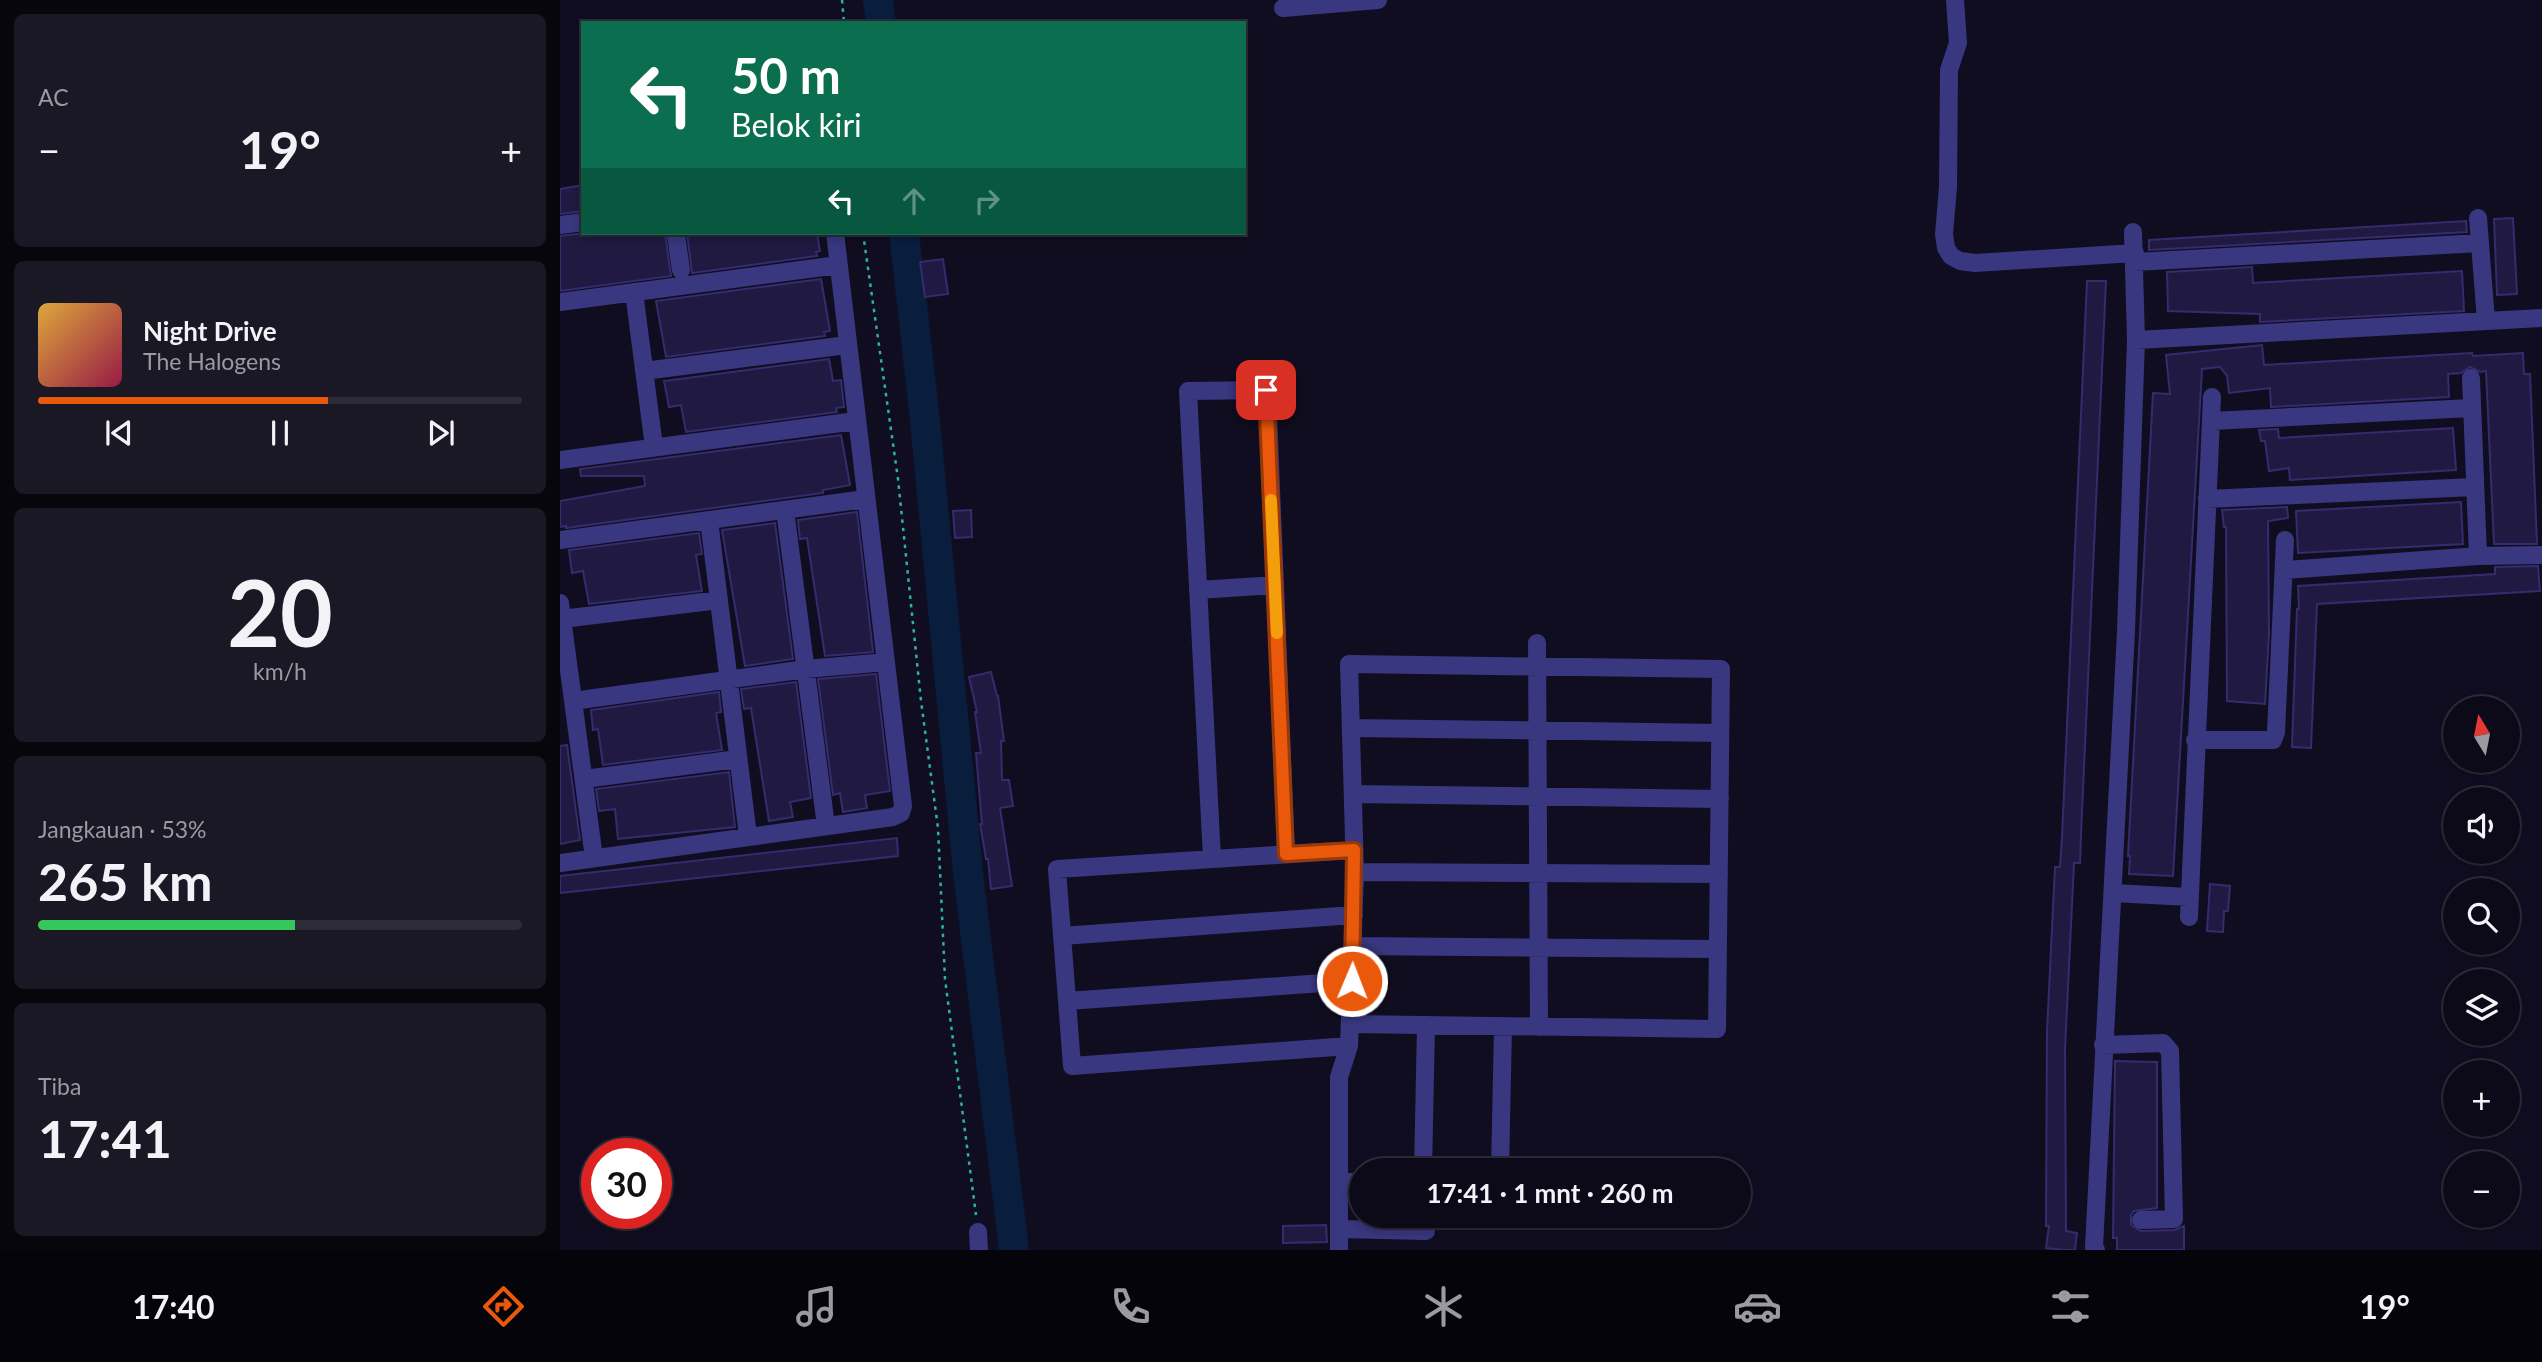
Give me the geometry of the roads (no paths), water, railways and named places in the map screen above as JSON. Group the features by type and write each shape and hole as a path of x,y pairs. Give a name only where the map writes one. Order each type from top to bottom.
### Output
{"street":[{"path":"1283,8 1378,0"},
{"path":"1955,0 1958,43 1949,70 1948,187 1944,234 1951,256 1960,261 2135,258 2480,243"},
{"path":"2478,218 2486,320"},
{"path":"560,225 581,222"},
{"path":"2094,1249 2125,645 2136,340 2133,232"},
{"path":"676,235 682,279"},
{"path":"560,863 892,817 901,813 903,806 835,235"},
{"path":"560,302 634,292 682,279 838,265"},
{"path":"634,292 654,447"},
{"path":"2136,340 2542,318"},
{"path":"644,371 847,345"},
{"path":"2471,378 2478,556"},
{"path":"1212,859 1188,391 1266,390 1286,854"},
{"path":"2189,916 2212,397"},
{"path":"2211,421 2471,408"},
{"path":"560,460 856,421"},
{"path":"2207,499 2474,487"},
{"path":"560,540 866,499"},
{"path":"785,510 825,825"},
{"path":"709,520 748,836"},
{"path":"2195,740 2273,740 2285,540"},
{"path":"2285,570 2478,556 2542,555"},
{"path":"1198,590 1275,585"},
{"path":"594,858 573,701 564,656 561,611 719,600"},
{"path":"1537,643 1539,1027"},
{"path":"573,701 806,669 886,662"},
{"path":"1339,1250 1339,1077 1349,1046 1351,1024 1355,872 1349,664 1721,669 1717,1029 1351,1024"},
{"path":"1351,728 1720,733"},
{"path":"583,779 738,759"},
{"path":"1353,794 1720,799"},
{"path":"1349,1046 1072,1066 1056,869 1354,850"},
{"path":"1355,872 1719,874"},
{"path":"2113,893 2189,897"},
{"path":"1062,936 1354,915"},
{"path":"1353,946 1718,949"},
{"path":"1067,1001 1352,981"},
{"path":"1423,1158 1426,1025"},
{"path":"1500,1158 1503,1026"},
{"path":"2104,1045 2162,1043 2170,1051 2174,1219 2141,1220"},
{"path":"1339,1182 1349,1182"},
{"path":"1339,1229 1426,1231"}],"waterway":[{"path":"878,0 881,21"},
{"path":"904,235 925,421 968,873 1014,1250"}]}
